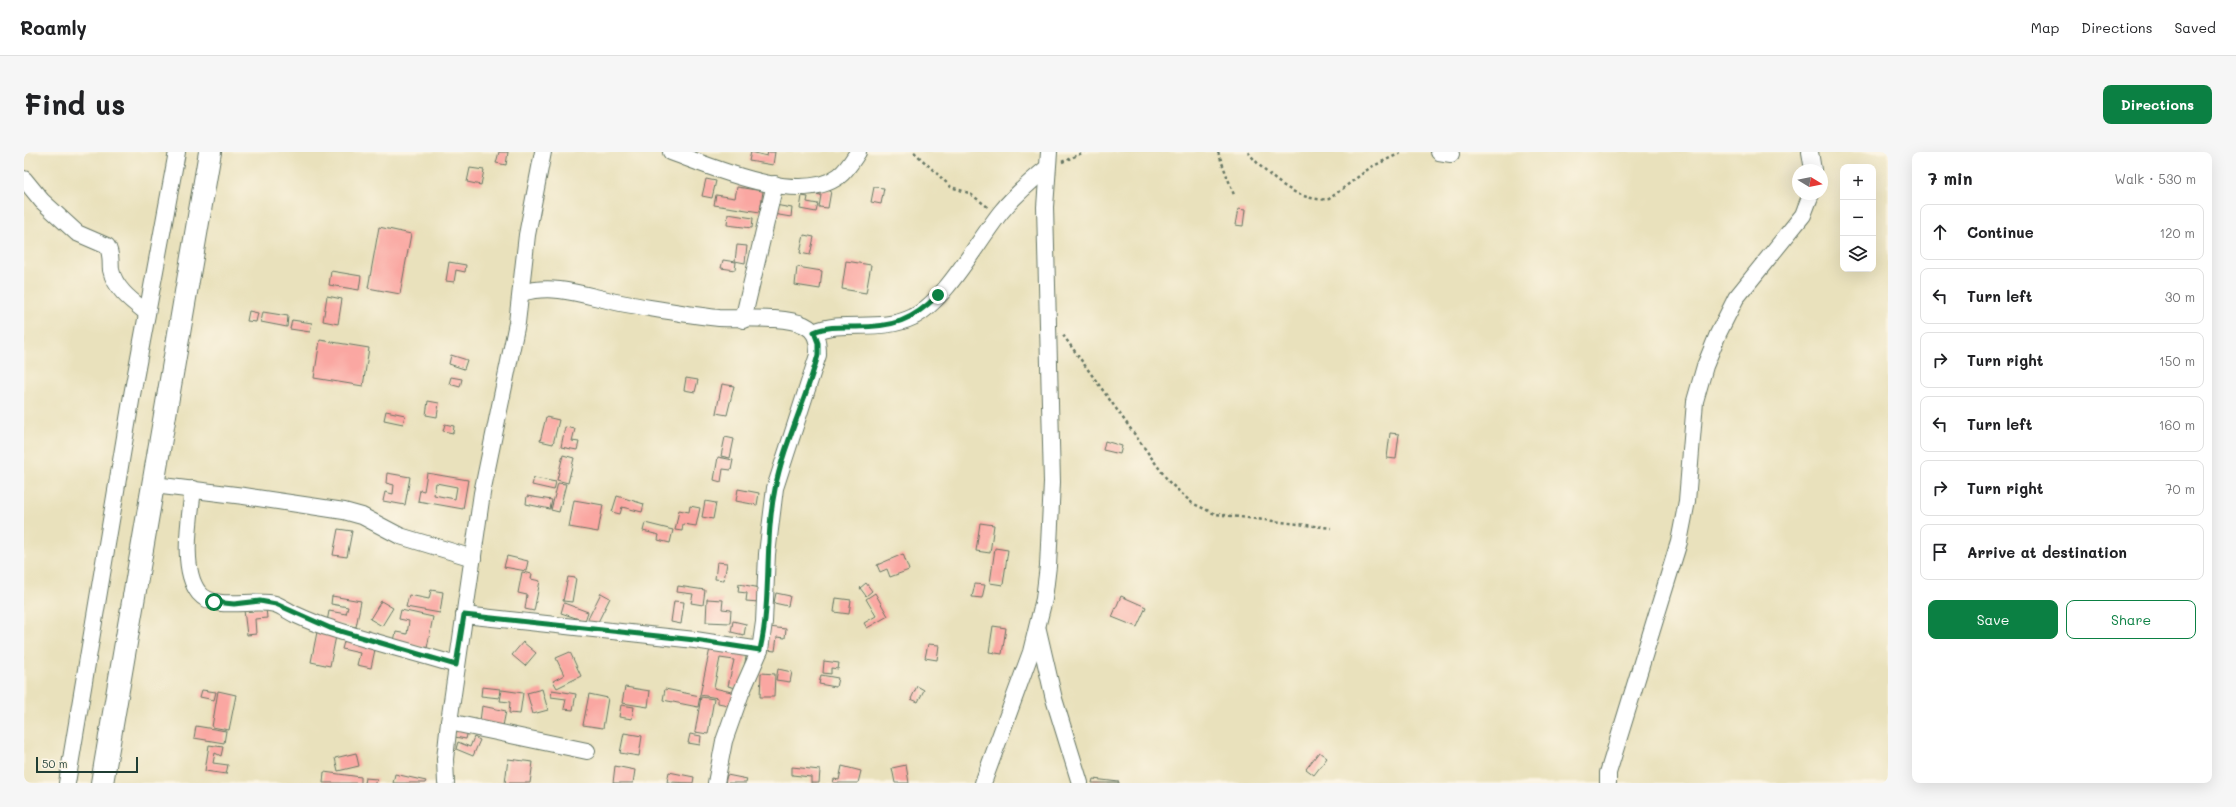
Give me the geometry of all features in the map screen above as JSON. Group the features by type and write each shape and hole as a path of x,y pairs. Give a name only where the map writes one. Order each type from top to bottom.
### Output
{"street":[{"path":"67,783 146,312 177,152"},
{"path":"102,783 210,152"},
{"path":"446,783 448,722 482,493 522,294 527,235 543,152"},
{"path":"671,152 720,170 775,184 796,187 826,182 838,176 850,165 858,152"},
{"path":"983,783 1021,682 1038,629 1044,599 1048,566 1052,482 1045,213 1049,152"},
{"path":"1810,152 1812,164"},
{"path":"814,332 830,328 883,326 900,322 914,316 938,295 953,278 997,217 1030,182 1047,168"},
{"path":"24,179 42,201 77,233 107,246 110,255 113,277 119,289 146,312"},
{"path":"743,320 775,184"},
{"path":"1608,783 1608,773 1679,542 1687,501 1696,401 1705,366 1718,334 1736,298 1803,215 1809,200"},
{"path":"522,294 543,288 556,289 625,304 708,317 743,320 783,320 801,324 814,332 818,343 818,355 775,488 767,554 764,622 760,650 741,693 724,741 716,783"},
{"path":"154,485 193,489 344,511 362,516 400,536 473,558"},
{"path":"193,489 188,530 188,560 193,584 200,595 214,602 234,604 260,601 276,604 330,628 456,665"},
{"path":"464,615 695,640 760,650"},
{"path":"1038,629 1054,699 1080,783"},
{"path":"448,722 587,751"}],"path":[{"path":"914,152 940,179 951,187 969,193 979,199 997,217"},
{"path":"1047,168 1084,152"},
{"path":"1218,152 1234,195"},
{"path":"1248,152 1268,174 1287,187 1304,195 1320,200 1329,199 1371,167 1404,152"},
{"path":"1048,316 1072,345 1170,482 1192,503 1215,514 1331,528"}],"building":[{"path":"499,152 508,152 506,165 496,163"},
{"path":"751,152 767,156 768,152 775,152 773,165 749,161"},
{"path":"470,168 484,170 481,185 467,182"},
{"path":"706,179 716,181 712,198 702,196"},
{"path":"737,187 763,191 760,212 714,205 716,195 735,198"},
{"path":"874,187 884,188 881,204 871,202"},
{"path":"817,188 831,191 828,208 819,207 821,195 815,194"},
{"path":"802,196 808,197 807,202 818,204 816,212 800,209"},
{"path":"775,205 792,208 791,217 773,214"},
{"path":"1238,209 1245,210 1243,226 1235,225"},
{"path":"728,214 753,218 752,228 727,225"},
{"path":"379,227 411,234 400,294 368,288"},
{"path":"804,235 814,237 810,255 800,253"},
{"path":"737,245 747,246 745,263 735,261"},
{"path":"723,260 736,262 735,270 721,268"},
{"path":"846,261 871,265 866,293 842,289"},
{"path":"449,262 466,265 465,272 456,270 454,282 446,281"},
{"path":"797,267 822,271 820,289 795,285"},
{"path":"331,271 361,276 359,290 329,285"},
{"path":"327,296 342,299 338,324 323,321"},
{"path":"249,311 258,313 256,322 247,321"},
{"path":"263,312 288,316 287,327 261,322"},
{"path":"292,320 312,323 310,332 290,329"},
{"path":"320,340 369,348 363,386 314,378"},
{"path":"451,355 467,360 464,369 449,364"},
{"path":"451,377 462,379 460,387 449,384"},
{"path":"686,378 698,380 695,392 684,390"},
{"path":"722,384 734,386 727,415 716,413"},
{"path":"428,401 439,403 437,417 426,415"},
{"path":"386,411 405,415 403,424 384,420"},
{"path":"546,417 559,420 553,444 540,441"},
{"path":"445,424 454,426 453,433 443,431"},
{"path":"565,427 575,429 572,441 579,442 577,450 561,447"},
{"path":"1390,433 1399,434 1396,459 1387,458"},
{"path":"725,437 734,439 730,458 721,456"},
{"path":"1105,441 1122,446 1120,454 1103,450"},
{"path":"563,455 574,458 568,483 557,480"},
{"path":"718,457 733,460 731,470 723,469 721,482 714,480"},
{"path":"387,473 410,477 405,505 383,501 385,492 393,494 394,485 386,483"},
{"path":"427,473 468,480 463,509 418,501 420,490 424,491","holes":["436,483 457,487 455,499 434,495"]},
{"path":"534,478 556,482 554,490 532,485"},
{"path":"558,483 566,484 559,512 551,510"},
{"path":"738,489 759,493 757,505 736,501"},
{"path":"527,496 552,500 550,509 526,504"},
{"path":"617,496 644,504 642,512 622,507 620,514 612,512"},
{"path":"574,500 603,505 598,532 569,527"},
{"path":"705,501 716,503 713,519 702,517"},
{"path":"690,506 700,508 696,526 683,524 682,531 675,530 679,510 689,512"},
{"path":"645,523 673,530 670,543 658,540 659,535 643,531"},
{"path":"980,523 994,525 990,553 976,551"},
{"path":"338,529 352,531 347,557 333,555"},
{"path":"995,548 1008,550 1003,585 990,583"},
{"path":"903,554 909,570 890,577 887,569 880,572 877,565"},
{"path":"507,556 528,561 526,571 504,567"},
{"path":"717,562 727,563 724,580 715,579"},
{"path":"522,572 532,574 531,579 540,581 534,611 525,609 527,595 518,593"},
{"path":"568,577 576,578 572,602 563,601"},
{"path":"866,583 872,591 866,596 860,588"},
{"path":"739,584 761,588 759,602 746,601 747,593 738,592"},
{"path":"975,584 985,585 982,598 972,597"},
{"path":"678,586 705,590 703,605 691,603 693,594 677,592"},
{"path":"431,590 443,592 440,613 406,607 409,595 429,599"},
{"path":"601,593 610,598 596,626 587,621"},
{"path":"776,593 790,596 788,606 774,603"},
{"path":"875,593 888,616 867,628 864,623 876,616 866,599"},
{"path":"332,596 361,601 356,627 327,622 329,611 346,614 348,607 331,604"},
{"path":"1121,596 1146,607 1137,627 1112,617"},
{"path":"836,598 851,600 849,614 834,612"},
{"path":"707,599 723,600 722,609 731,610 730,623 706,622"},
{"path":"381,601 393,608 382,626 370,619"},
{"path":"674,601 684,602 681,624 671,622"},
{"path":"564,603 588,612 585,621 561,613"},
{"path":"266,608 267,618 255,619 256,634 247,635 244,610"},
{"path":"401,610 433,617 427,648 394,641 396,632 407,634 409,621 399,619"},
{"path":"733,621 746,624 744,635 731,632"},
{"path":"993,626 1006,628 1002,654 989,652"},
{"path":"769,627 786,629 785,638 777,637 775,651 767,650"},
{"path":"317,632 336,636 330,666 311,662"},
{"path":"345,638 376,645 371,668 357,665 360,653 342,649"},
{"path":"523,642 536,653 525,666 512,655"},
{"path":"711,644 747,652 740,689 728,686 734,660 720,658 714,688 736,693 733,706 718,703 718,698 700,695"},
{"path":"928,644 939,645 937,660 925,658"},
{"path":"570,652 581,676 557,688 553,681 564,675 556,658"},
{"path":"824,661 839,663 838,669 831,668 831,674 823,673"},
{"path":"778,669 792,672 790,682 776,680"},
{"path":"761,673 775,674 774,697 760,697"},
{"path":"821,675 838,678 836,687 819,684"},
{"path":"917,686 924,690 918,702 911,699"},
{"path":"482,687 500,689 499,698 481,696"},
{"path":"625,687 650,691 648,707 622,703"},
{"path":"542,689 548,710 533,714 527,693"},
{"path":"665,689 700,696 698,707 663,700"},
{"path":"202,690 216,692 214,700 200,697"},
{"path":"502,690 523,693 520,714 509,713 510,702 500,701"},
{"path":"552,690 576,694 573,710 564,709 566,699 551,697"},
{"path":"218,691 236,695 229,730 212,727"},
{"path":"589,694 608,698 603,728 583,725"},
{"path":"701,697 714,699 708,734 695,732"},
{"path":"621,705 634,707 632,719 619,717"},
{"path":"482,706 506,711 503,726 480,721"},
{"path":"196,726 226,731 224,743 194,738"},
{"path":"456,729 468,731 466,739 455,737"},
{"path":"624,733 642,736 639,756 620,753"},
{"path":"690,734 701,736 700,745 688,743"},
{"path":"474,737 480,740 473,756 456,749 458,742 470,747"},
{"path":"209,745 223,747 221,756 215,753 213,763 228,765 226,774 205,771"},
{"path":"1319,752 1327,758 1314,775 1306,769"},
{"path":"356,753 359,766 338,771 335,758"},
{"path":"508,759 533,762 530,783 505,783"},
{"path":"906,765 909,783 895,783 892,768"},
{"path":"615,766 635,770 633,783 613,783"},
{"path":"842,766 861,771 858,783 833,783 834,779 839,780"},
{"path":"792,767 820,770 819,783 811,783 811,777 792,775"},
{"path":"324,772 361,777 361,783 323,783"},
{"path":"669,772 694,777 693,783 667,782"},
{"path":"395,774 426,781 425,783 393,783"},
{"path":"727,775 747,779 746,783 725,783"},
{"path":"365,778 377,779 376,783 364,783"},
{"path":"1093,779 1119,782 1119,783 1092,783"}],"route":[{"path":"214,602 234,604 260,601 276,604 312,622 456,665 464,615 723,643 760,650 763,637 767,554 775,488 811,381 818,355 818,343 814,332 821,329 883,326 900,322 914,316 925,308 938,295"}]}
